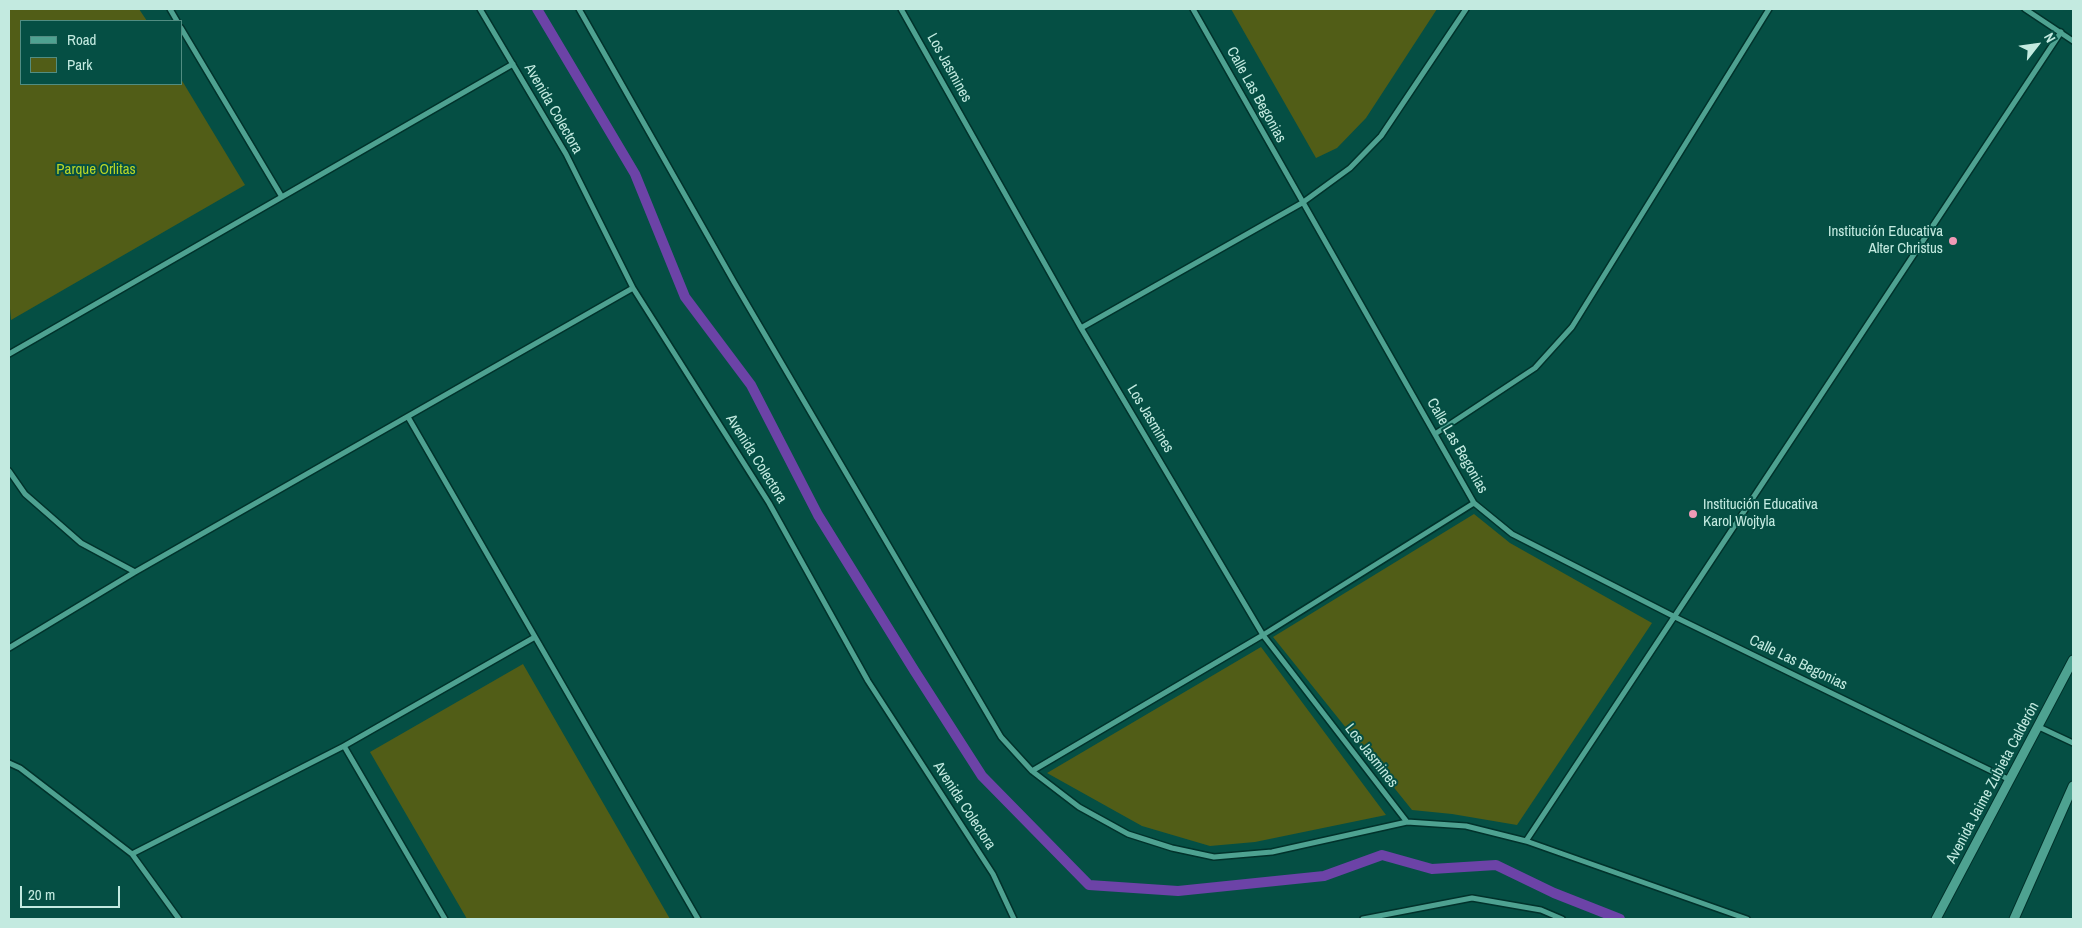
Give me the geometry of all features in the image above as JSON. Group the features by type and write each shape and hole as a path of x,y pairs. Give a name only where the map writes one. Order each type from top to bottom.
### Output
{"street":[{"path":"170,9 176,20"},
{"name":"Avenida Colectora","path":"480,9 566,154 633,288 769,502 868,681 993,874 1014,919"},
{"path":"579,9 734,282 1001,737 1032,771 1079,807 1128,834 1172,848 1214,857 1272,852 1407,822 1466,826 1526,841 1747,919"},
{"name":"Los Jasmines","path":"901,9 1081,328 1263,635 1407,822"},
{"name":"Calle Las Begonias","path":"1193,9 1474,503 1512,534 1675,617 2010,780"},
{"path":"1081,328 1302,203 1350,168 1381,136 1466,9"},
{"path":"1435,434 1535,368 1572,327 1769,9"},
{"path":"2025,9 2073,41"},
{"path":"182,30 282,197"},
{"path":"1526,841 2061,32"},
{"path":"9,354 513,64"},
{"path":"9,648 135,572 633,288"},
{"path":"408,417 698,919"},
{"path":"9,471 25,494 81,543 135,572"},
{"path":"1032,771 1263,635 1474,503"},
{"path":"132,854 344,746 535,637"},
{"name":"Avenida Jaime Zubieta Calderón","path":"1936,919 2073,660"},
{"path":"2039,726 2073,743"},
{"path":"344,746 445,919"},
{"path":"9,763 20,768 132,854 179,919"},
{"path":"2014,919 2073,786"},
{"path":"1363,919 1472,898 1540,910 1562,919"}],"green space":[{"name":"Parque Orlitas","path":"9,9 139,9 146,20 20,20 20,85 182,85 182,81 245,185 11,320 9,298"},
{"path":"1231,9 1437,9 1366,118 1337,148 1316,158"},
{"path":"1474,514 1510,543 1652,623 1517,825 1452,814 1412,810 1273,637"},
{"path":"1261,647 1386,815 1255,842 1210,846 1142,826 1047,773"},
{"path":"523,664 670,919 467,919 370,752"}],"waterway":[{"path":"537,9 635,174 685,297 751,385 818,515 914,670 982,776 1089,885 1178,891 1324,876 1382,855 1432,869 1496,865 1554,893 1620,919"}],"place":[{"name":"Institución Educativa Alter Christus","path":"1953,241"},
{"name":"Institución Educativa Karol Wojtyla","path":"1693,514"}]}
